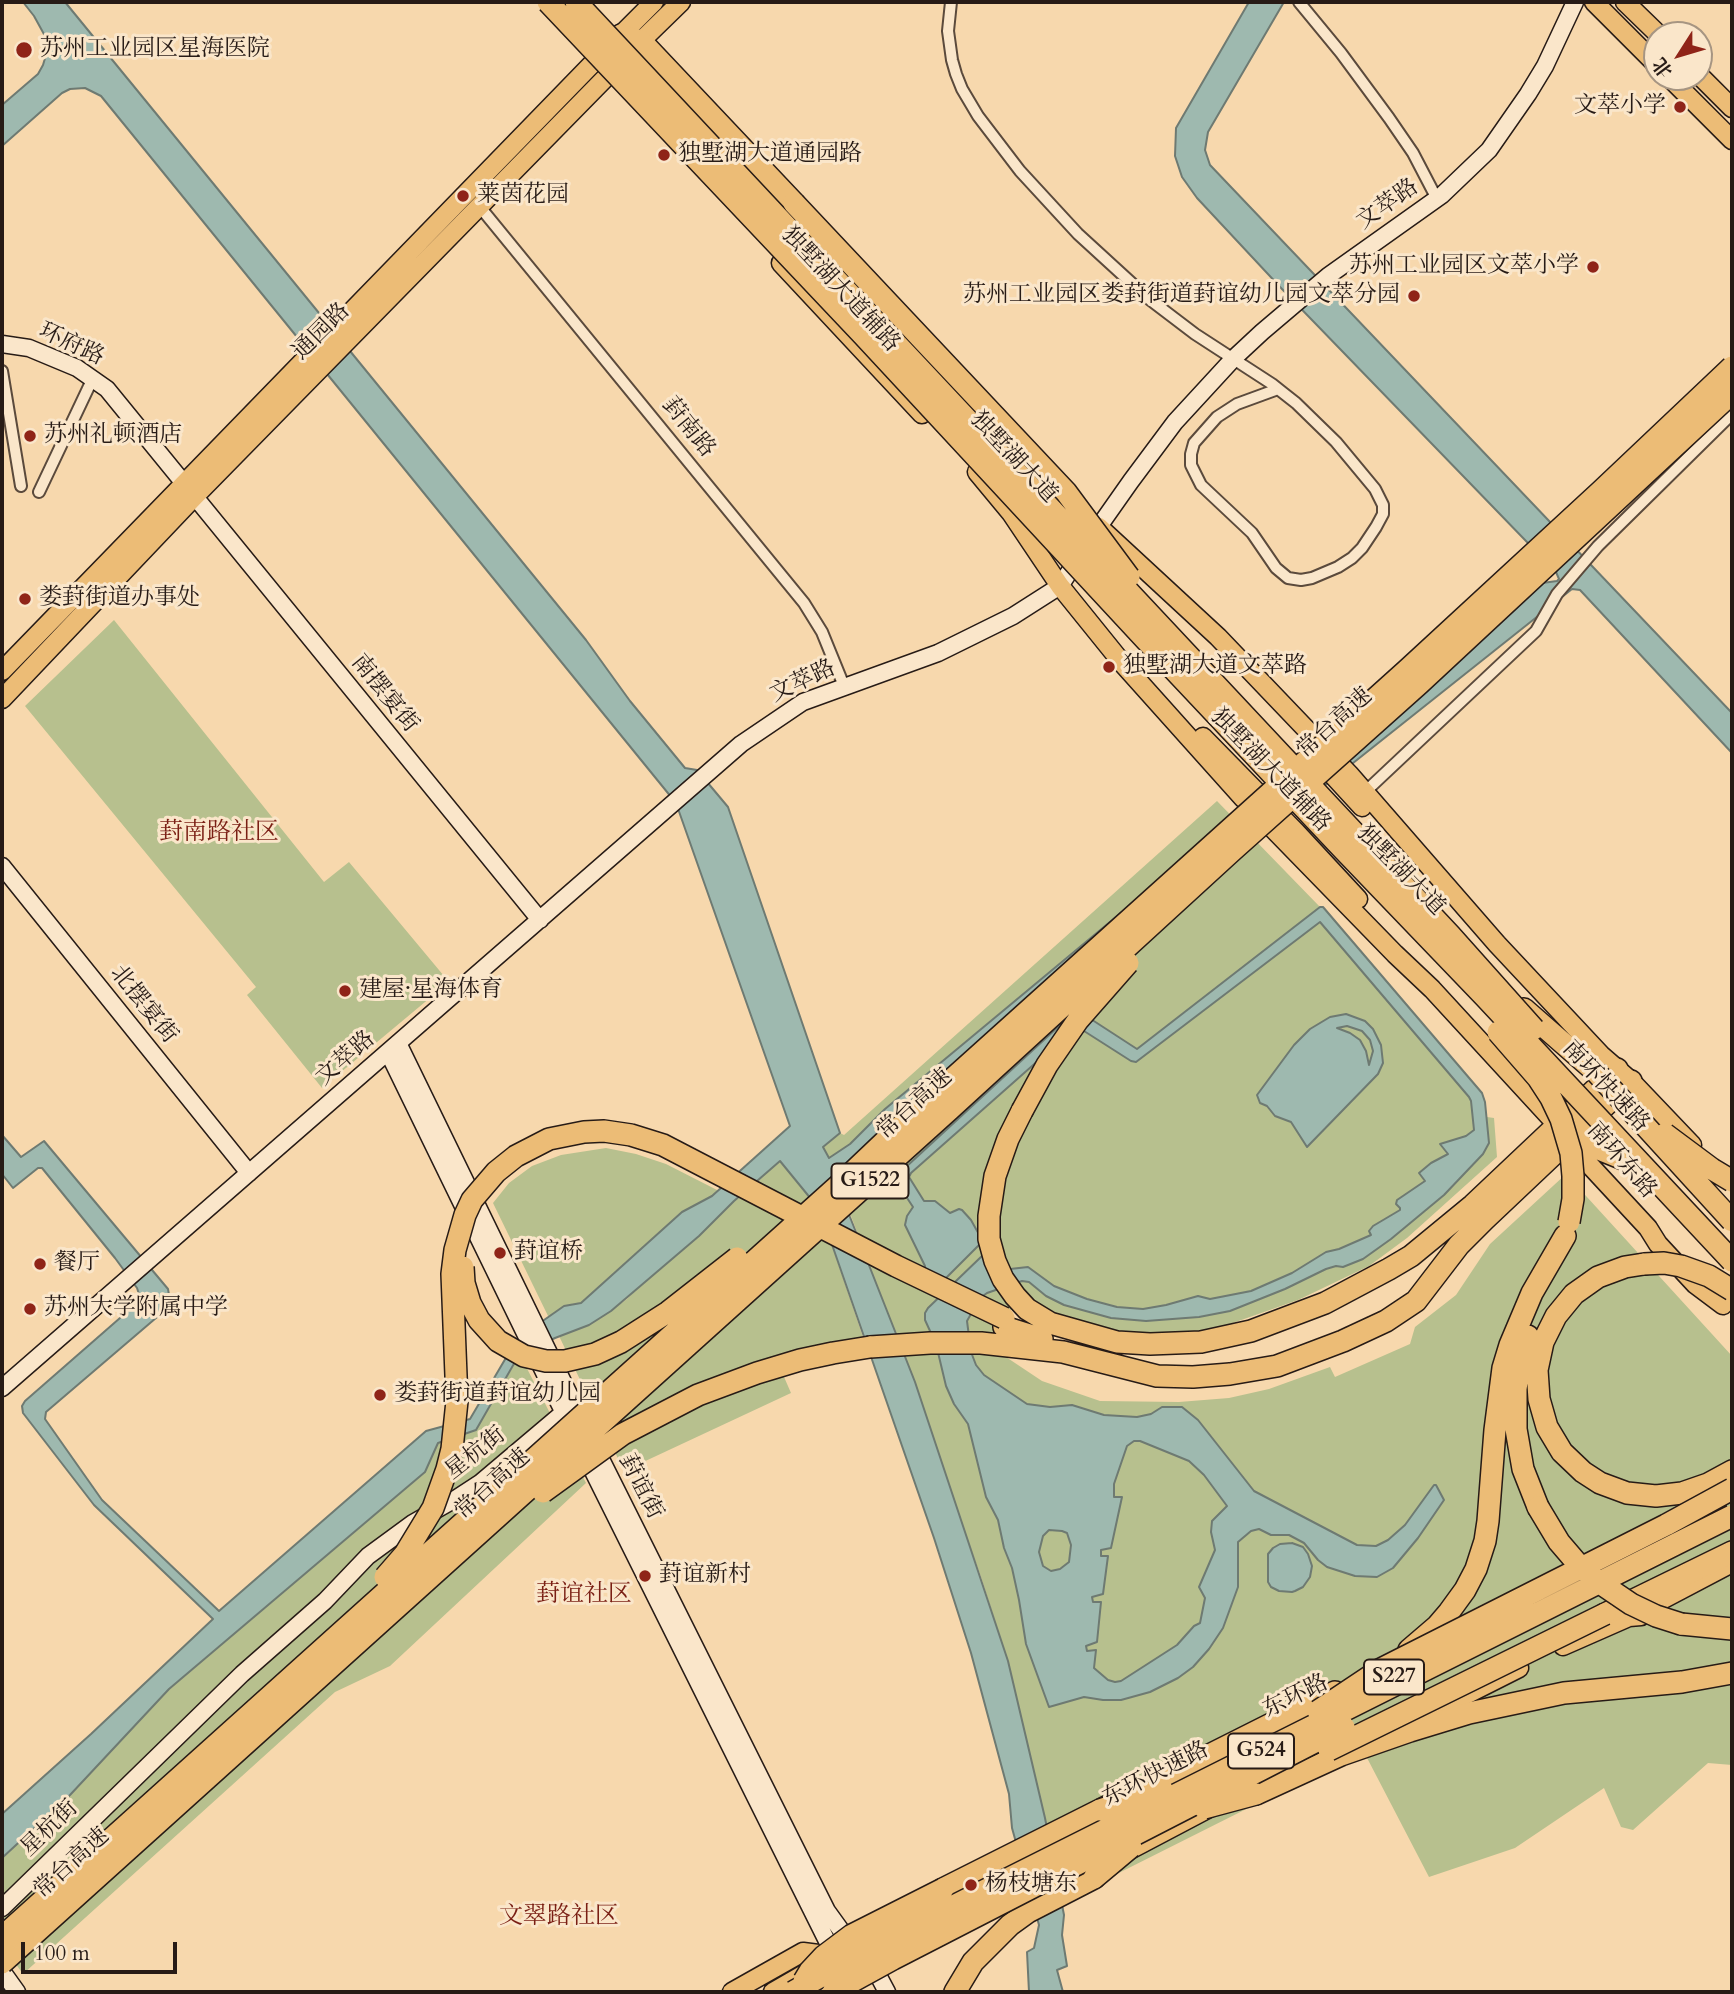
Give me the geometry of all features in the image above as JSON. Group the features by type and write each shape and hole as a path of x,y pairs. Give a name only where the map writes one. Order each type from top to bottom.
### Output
{"highway":[{"name":"独墅湖大道","path":"548,2 1341,847 1445,942"},
{"name":"独墅湖大道","path":"576,2 1175,643 1445,942"},
{"path":"626,46 768,174 787,202 1066,492 1175,643"},
{"path":"742,163 768,174"},
{"name":"常台高速","path":"2,1937 1407,670 1732,367"},
{"name":"常台高速","path":"2,1963 1419,684 1732,393"},
{"path":"1049,535 1128,634 1510,1044 1538,1078 1556,1108 1565,1130 1573,1175 1573,1199 1565,1236 1524,1349 1516,1389 1517,1443 1532,1495 1544,1519 1568,1553 1587,1573 1619,1597 1656,1616 1681,1624 1732,1629"},
{"path":"1117,1342 1040,1318 1027,1309 1009,1288 989,1239 989,1216 995,1175 1008,1139 1047,1065 1091,1003 1152,937 1340,766 1419,684"},
{"name":"南环快速路","path":"1445,942 1493,982 1732,1241"},
{"name":"南环快速路","path":"1445,942 1732,1261"},
{"path":"1493,982 1615,1074 1675,1142 1732,1181"},
{"path":"920,1108 816,1190 788,1215 778,1223 750,1248 692,1294 608,1349 565,1361 546,1361 524,1356 498,1341 479,1320 470,1303 464,1283 464,1253 474,1219 492,1190 521,1163 541,1151 574,1141 605,1139 672,1157 771,1209 783,1216 795,1222 891,1273 1005,1330 1075,1347 1157,1376 1230,1374 1277,1366 1386,1321 1416,1301 1459,1245 1615,1074"},
{"path":"1615,1074 1732,1221"},
{"path":"82,1864 178,1768 381,1580 414,1541 441,1488 456,1430 457,1372 451,1284 460,1226 472,1200 484,1184 530,1148 549,1139 594,1131 631,1135 663,1145 896,1266 1005,1330 1161,1344 1221,1339 1251,1331 1325,1303 1411,1256 1564,1133"},
{"path":"1244,1769 1418,1644 1458,1600 1476,1569 1485,1541 1494,1430 1503,1368 1532,1293 1565,1236"},
{"path":"1729,1303 1709,1276 1664,1263 1635,1265 1607,1273 1574,1294 1556,1316 1540,1351 1537,1380 1544,1418 1557,1444 1576,1466 1600,1483 1627,1493 1666,1495 1700,1488 1732,1471"},
{"path":"388,1615 602,1448 645,1421 698,1395 757,1373 833,1353 870,1347 981,1343 1005,1330"},
{"path":"800,1992 810,1971 832,1949 852,1935 1666,1525 1732,1489"},
{"name":"东环快速路","path":"847,1992 893,1959 1163,1819 1244,1769 1732,1516"},
{"name":"东环快速路","path":"793,1992 882,1942 1732,1531"},
{"path":"1100,1810 1244,1769 1317,1756 1732,1552"},
{"path":"955,1992 973,1962 1010,1925 1028,1912 1094,1878 1163,1819 1256,1794 1341,1755 1469,1713 1564,1693 1682,1682 1732,1673"},
{"path":"1682,1682 1732,1684"}],"main road":[{"name":"独墅湖大道辅路","path":"535,2 980,475 1011,513 1060,586 1091,626 1127,659 1395,954 1432,989 1564,1133"},
{"name":"独墅湖大道辅路","path":"590,2 626,46 742,163 787,202 1027,463 1218,637 1315,747 1615,1074"},
{"name":"通园路","path":"343,333 480,207 606,77 654,2"},
{"name":"通园路","path":"2,671 189,490 313,364 593,63 626,46 681,2"},
{"path":"1566,24 1568,2"},
{"name":"文萃路","path":"2,1388 741,744 791,709 815,697 957,645 1013,616 1060,586 1149,456 1175,422 1233,359 1328,276 1437,199 1489,150 1539,76 1575,2"},
{"path":"1594,2 1643,51"},
{"path":"1625,2 1645,21"},
{"path":"626,46 748,194 787,202"},
{"path":"1713,89 1732,108"},
{"path":"1683,91 1732,140"},
{"name":"环府路","path":"2,344 29,348 77,368 93,378 107,389 189,490"},
{"name":"通园路","path":"2,699 189,490"},
{"name":"南摆宴街","path":"189,490 540,920"},
{"path":"1011,513 1031,526 1051,532 1098,527"},
{"name":"独墅湖大道辅路","path":"1344,778 1365,792 1497,944"},
{"name":"北摆宴街","path":"2,866 249,1173"},
{"name":"葑谊街","path":"393,1047 834,1956 847,1992"},
{"path":"1615,1074 1732,1189"},
{"path":"1564,1133 1636,1166 1732,1270"},
{"name":"南环东路","path":"1564,1133 1695,1284 1729,1303"},
{"name":"葑谊街","path":"565,1405 827,1911 883,1985"},
{"name":"星杭街","path":"2,1893 248,1653 317,1593 360,1548 407,1513 452,1489 565,1405"},
{"name":"星杭街","path":"2,1908 242,1674 325,1601 368,1556 413,1522 480,1483 565,1405"},
{"name":"东环路","path":"773,1992 851,1946 1016,1862 1458,1647 1732,1509"},
{"name":"S227","path":"847,1992 883,1985 1027,1901 1474,1670 1732,1541"},
{"path":"1315,1715 1330,1745 1374,1740 1553,1650 1629,1617 1641,1616 1652,1605 1732,1563"},
{"path":"732,1992 803,1952 834,1956"},
{"path":"2,1971 17,1992"}],"street":[{"path":"951,2 947,31 956,74 978,116 1012,162 1049,204 1128,281 1169,315 1278,389 1336,442 1375,489 1383,505 1383,514 1352,558 1332,570 1301,580 1287,578 1276,568 1248,530 1201,485 1191,465 1194,443 1217,417 1237,404 1278,389"},
{"path":"1299,2 1390,118 1413,153 1437,199"},
{"name":"葑南路","path":"480,207 804,603 822,632 844,686"},
{"path":"2,372 21,486"},
{"path":"39,492 93,378"},
{"path":"1365,792 1536,631 1557,594 1598,546 1732,414"}],"green space":[{"path":"114,620 324,882 349,862 449,982 322,1088 247,995 256,987 25,706"},
{"path":"1217,801 1320,907 1313,913 1320,922 1487,1117 1494,1118 1497,1157 1407,1238 1369,1266 1298,1300 1213,1330 1136,1336 1064,1324 1029,1298 1009,1311 997,1351 1042,1381 1100,1401 1179,1402 1229,1398 1269,1389 1330,1367 1335,1377 1410,1344 1415,1327 1456,1295 1490,1244 1566,1174 1732,1356 1732,1765 1708,1763 1633,1830 1621,1827 1604,1788 1515,1848 1429,1877 1365,1754 1306,1779 1061,1902 1045,1818 1008,1661 980,1574 836,1174 823,1148 840,1133 844,1135"},
{"path":"606,1148 666,1164 719,1191 682,1212 581,1303 572,1304 549,1318 493,1203 509,1183 532,1166 561,1155"},
{"path":"780,1161 820,1210 863,1337 781,1370 791,1393 624,1471 559,1336 599,1319 627,1299"},
{"path":"520,1355 586,1483 390,1666 335,1692 23,1974 2,1945 2,1858 70,1795 169,1689 424,1472 438,1443 476,1430"}],"shaded area":[{"path":"23,2 65,2 586,640 630,701 685,768 697,770 728,807 840,1133 823,1147 829,1158 850,1144 885,1109 1152,887 1535,584 1559,579 1556,572 1281,288 1197,198 1182,177 1175,156 1176,128 1249,2 1284,2 1208,132 1205,150 1210,165 1732,713 1732,753 1580,590 1572,589 836,1174 850,1217 915,1382 1008,1661 1045,1818 1064,1915 1062,1935 1067,1966 1057,1970 1063,1992 1029,1992 1027,1952 1034,1948 1039,1925 1012,1828 1009,1794 971,1653 820,1210 780,1161 699,1236 611,1311 589,1325 519,1355 476,1430 438,1443 425,1472 169,1689 70,1795 2,1858 2,1814 213,1619 94,1505 23,1413 22,1406 25,1401 136,1304 140,1297 137,1288 115,1258 42,1168 38,1168 13,1188 2,1174 2,1135 21,1157 44,1141 168,1289 170,1301 163,1312 46,1412 45,1419 102,1500 219,1611 426,1431 470,1419 517,1339 564,1306 581,1303 682,1212 712,1196 790,1126 676,803 101,96 85,88 70,89 62,93 2,146 2,105 38,74 46,55 45,36"},
{"path":"1323,907 1482,1093 1489,1143 1483,1154 1444,1195 1363,1259 1343,1267 1326,1269 1230,1311 1199,1317 1146,1321 1111,1318 1064,1305 1046,1296 1029,1282 1022,1281 987,1293 980,1298 967,1321 971,1352 976,1365 984,1375 1027,1404 1050,1407 1072,1405 1104,1415 1137,1417 1151,1414 1162,1407 1182,1407 1198,1420 1254,1491 1357,1545 1376,1546 1388,1540 1405,1525 1434,1485 1444,1500 1393,1568 1377,1577 1355,1576 1327,1567 1304,1543 1289,1535 1271,1535 1259,1529 1251,1531 1238,1542 1238,1587 1223,1628 1193,1667 1150,1692 1121,1700 1084,1697 1049,1707 1026,1644 1012,1568 998,1520 986,1497 968,1424 946,1386 936,1344 925,1320 928,1308 983,1255 1010,1269 1028,1267 1054,1286 1117,1307 1143,1309 1198,1296 1210,1299 1251,1291 1292,1273 1326,1252 1371,1235 1369,1231 1373,1226 1400,1210 1396,1204 1397,1200 1425,1181 1419,1173 1448,1154 1440,1144 1466,1136 1474,1130 1469,1097 1320,922 1136,1062 1084,1031 1066,1036 911,1173 909,1177 924,1201 935,1201 950,1213 962,1210 981,1238 979,1245 940,1284 926,1284 925,1266 905,1225 913,1207 894,1178 1071,1015 1080,1012 1137,1049","holes":["1134,1441 1189,1461 1204,1475 1227,1506 1212,1521 1211,1532 1215,1550 1199,1587 1205,1598 1200,1623 1177,1645 1121,1681 1115,1682 1108,1680 1094,1668 1096,1650 1087,1651 1086,1646 1097,1642 1101,1602 1093,1602 1092,1597 1103,1594 1108,1556 1101,1556 1101,1550 1111,1548 1122,1497 1114,1497 1114,1484 1127,1446","1049,1530 1067,1533 1071,1545 1069,1562 1060,1569 1051,1571 1043,1566 1039,1552 1043,1536"]},
{"path":"1346,1014 1365,1021 1373,1029 1381,1045 1383,1063 1378,1074 1307,1147 1291,1122 1275,1116 1267,1106 1260,1103 1257,1095 1294,1045 1310,1029 1330,1017","holes":["1347,1026 1362,1031 1370,1040 1373,1051 1369,1065 1360,1040 1337,1028"]},
{"path":"1292,1543 1303,1547 1308,1554 1312,1566 1310,1577 1303,1587 1295,1591 1279,1591 1268,1582 1268,1554 1280,1544"}],"place":[{"name":"苏州工业园区星海医院","path":"24,50"},
{"name":"文萃小学","path":"1680,107"},
{"name":"独墅湖大道通园路","path":"664,155"},
{"name":"莱茵花园","path":"463,196"},
{"name":"苏州工业园区文萃小学","path":"1593,267"},
{"name":"苏州工业园区娄葑街道葑谊幼儿园文萃分园","path":"1414,296"},
{"name":"苏州礼顿酒店","path":"30,436"},
{"name":"娄葑街道办事处","path":"25,599"},
{"name":"独墅湖大道文萃路","path":"1109,667"},
{"name":"建屋·星海体育","path":"345,991"},
{"name":"葑谊桥","path":"500,1253"},
{"name":"餐厅","path":"40,1264"},
{"name":"苏州大学附属中学","path":"30,1309"},
{"name":"娄葑街道葑谊幼儿园","path":"380,1395"},
{"name":"葑谊新村","path":"645,1576"},
{"name":"杨枝塘东","path":"971,1885"}],"district":[{"name":"葑南路社区","path":"219,833"},
{"name":"葑谊社区","path":"584,1595"},
{"name":"文翠路社区","path":"559,1917"}]}
